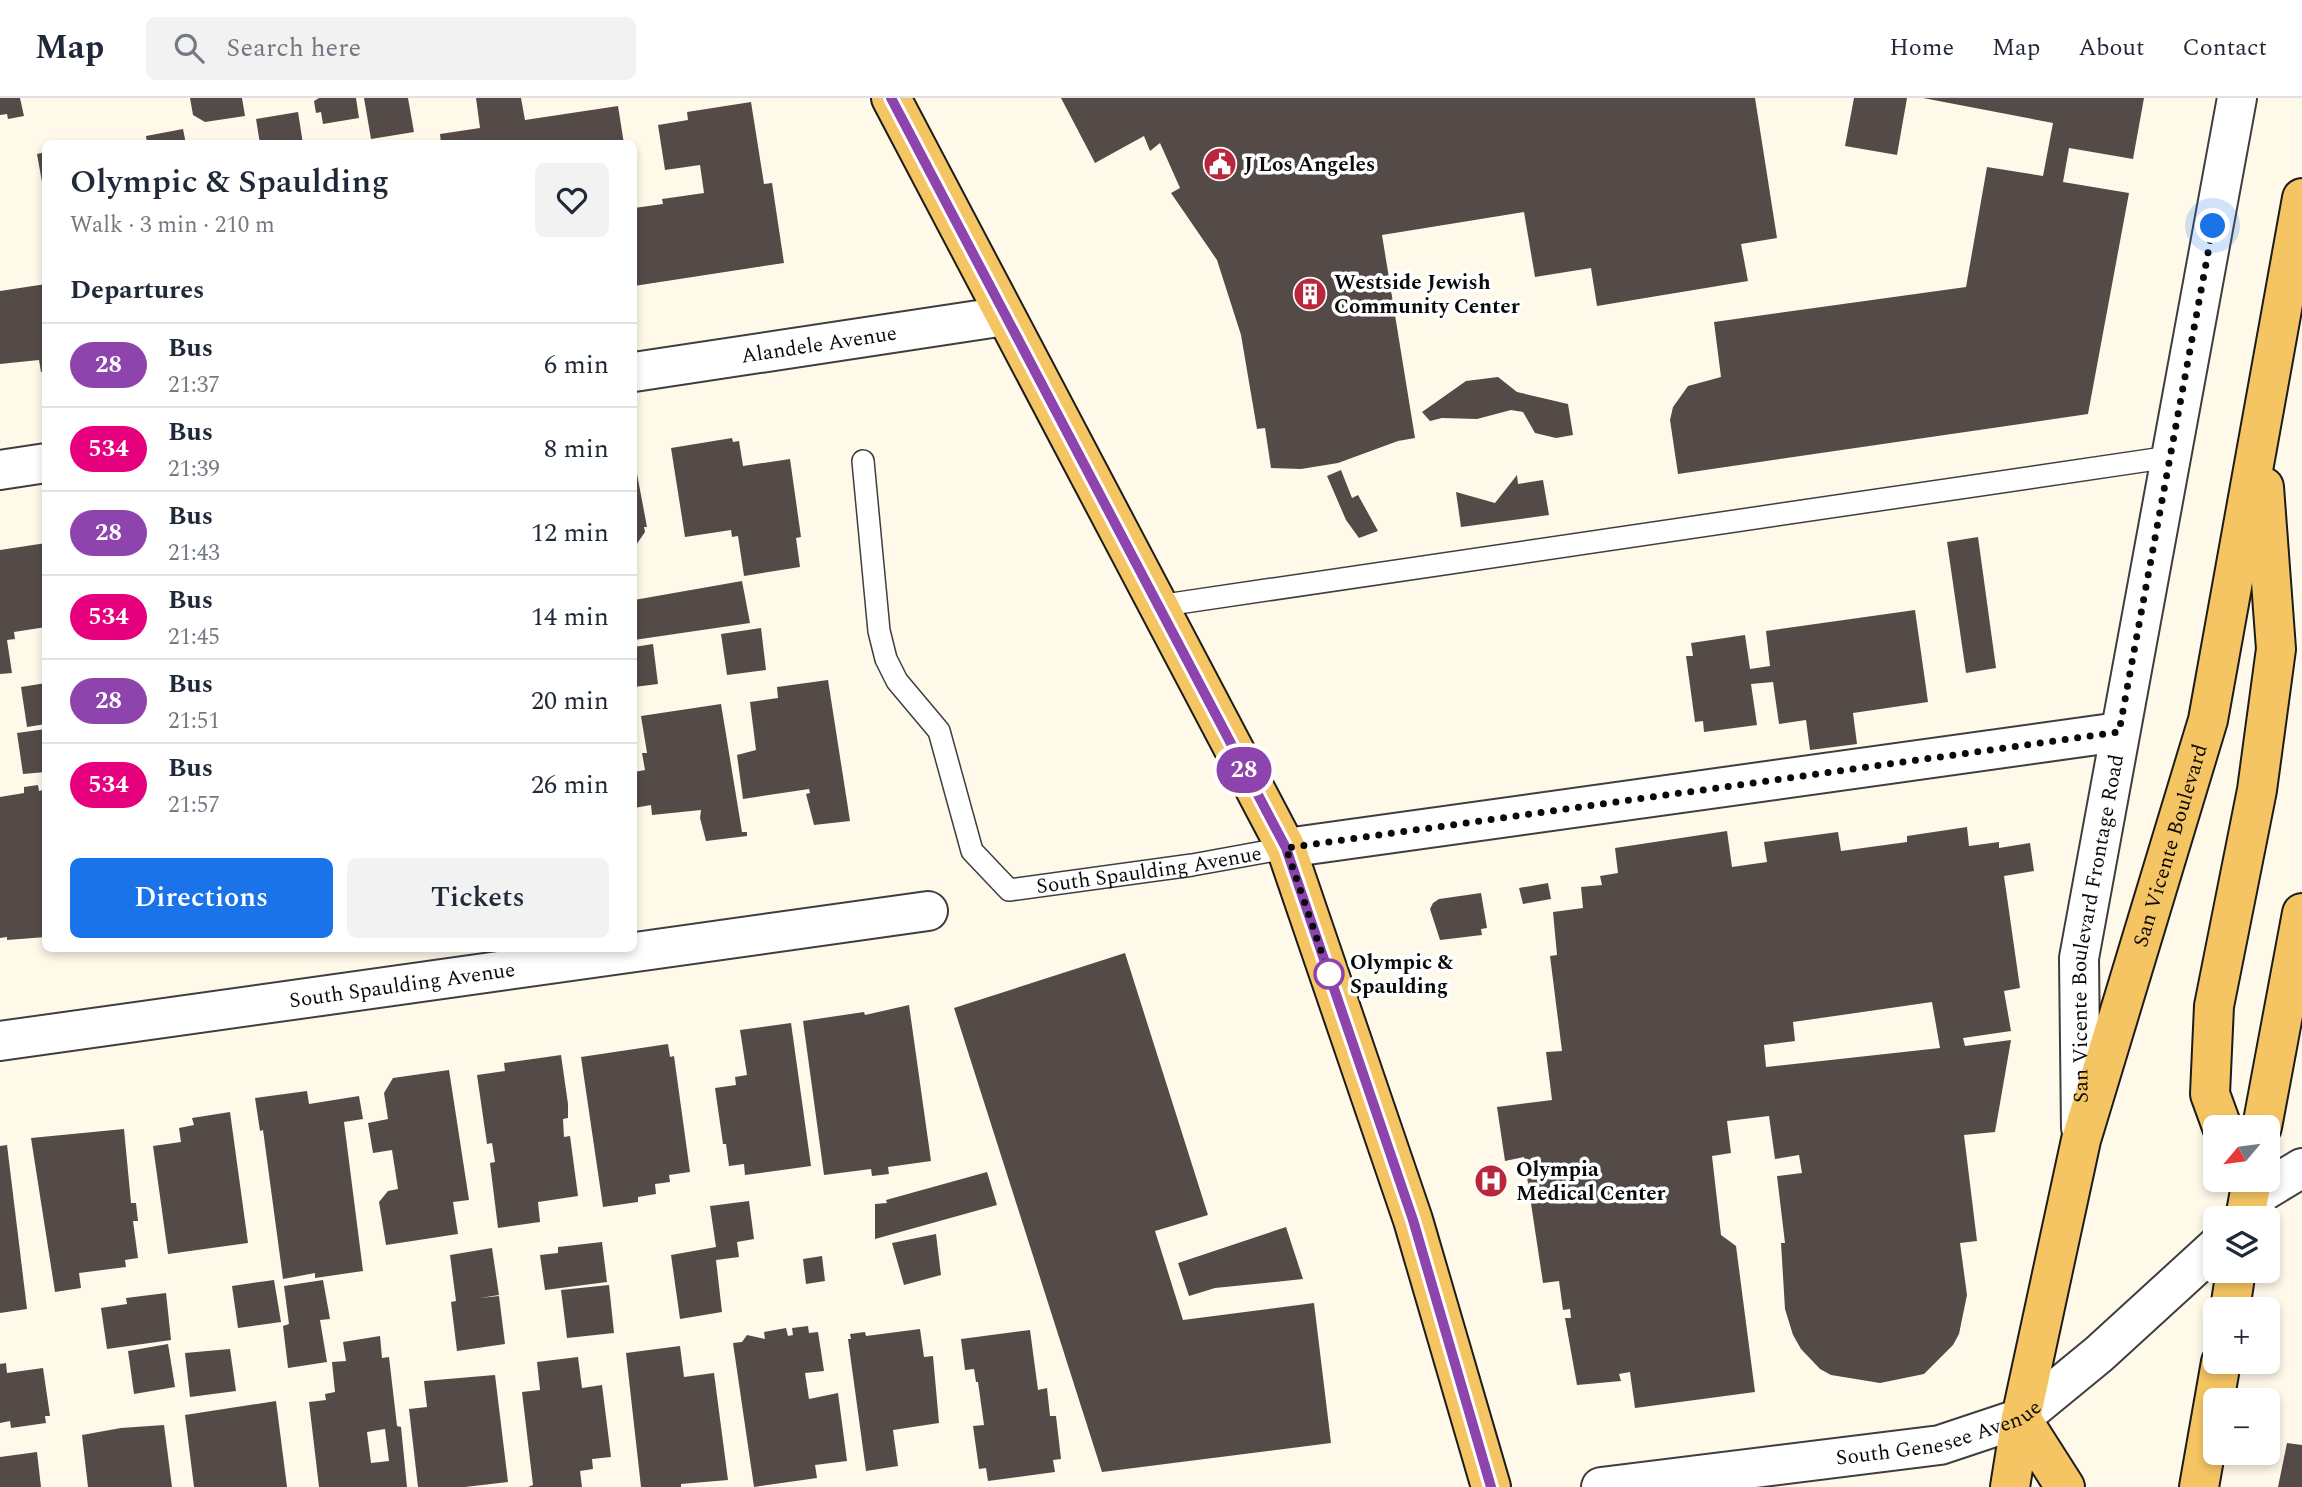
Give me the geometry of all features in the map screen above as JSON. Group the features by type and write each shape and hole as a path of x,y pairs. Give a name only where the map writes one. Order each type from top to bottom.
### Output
{"main road":[{"path":"891,98 1286,848 1413,1220 1491,1487"},
{"name":"San Vicente Boulevard","path":"2010,1487 2021,1418 2081,1140 2208,720 2302,198"},
{"path":"2218,1115 2210,1094 2214,1006 2257,790 2276,649 2260,432"},
{"path":"2264,1115 2302,913"},
{"path":"2199,1487 2219,1374"},
{"path":"2021,1418 2065,1487"}],"street":[{"name":"San Vicente Boulevard Frontage Road","path":"2081,1140 2079,958 2237,98"},
{"name":"Alandele Avenue","path":"637,372 1005,316"},
{"path":"0,470 42,464"},
{"name":"South Spaulding Avenue","path":"1286,848 2119,732"},
{"name":"South Spaulding Avenue","path":"637,952 928,911"},
{"name":"South Spaulding Avenue","path":"0,1041 635,952"},
{"path":"2247,1194 2302,1168"},
{"name":"South Genesee Avenue","path":"1601,1487 1940,1444 2021,1418 2099,1354 2203,1259"}],"lane":[{"path":"1158,606 2170,457"},
{"name":"South Spaulding Avenue","path":"863,461 879,631 886,659 897,681 940,731 972,851 1009,890 1192,865 1286,848"}],"building":[{"path":"0,98 20,98 24,116 8,119 7,114 0,115"},
{"path":"190,98 242,98 245,116 205,122 193,115"},
{"path":"319,98 356,98 359,118 323,124 321,112 316,113 314,101"},
{"path":"364,98 408,98 414,132 371,139"},
{"path":"476,98 521,98 525,120 618,106 623,140 441,140 440,134 480,128"},
{"name":"Westside Jewish Community Center","path":"1061,98 1755,98 1777,238 1741,244 1748,281 1597,306 1591,268 1535,277 1524,212 1382,235 1415,438 1398,441 1338,463 1301,469 1271,468 1265,428 1257,429 1241,335 1217,260 1171,193 1180,188 1160,143 1150,151 1144,136 1095,163"},
{"path":"1854,98 1907,98 1897,155 1845,146"},
{"path":"1923,98 2144,98 2133,159 2069,148 2063,182 2129,193 2088,414 1678,474 1670,420 1673,407 1688,386 1721,377 1714,322 1966,287 1987,167 2043,176 2053,123"},
{"path":"751,102 764,184 772,183 784,263 637,286 637,208 663,204 662,199 704,193 700,165 665,170 658,125 688,120 687,112"},
{"path":"298,112 302,140 259,140 256,119"},
{"path":"183,129 185,140 146,140 146,136"},
{"path":"42,153 42,182 37,154"},
{"path":"42,285 42,372 39,360 0,364 0,291"},
{"path":"1498,377 1517,392 1568,404 1573,435 1556,438 1535,433 1523,412 1511,410 1477,419 1442,418 1430,421 1422,412 1466,381"},
{"path":"732,438 733,442 739,441 743,466 790,459 801,537 796,538 800,567 744,576 738,536 732,537 731,530 685,537 671,448"},
{"path":"1341,470 1352,498 1358,495 1378,531 1359,538 1346,520 1327,476"},
{"path":"637,474 647,527 644,527 645,532 637,544"},
{"path":"1517,475 1518,484 1543,480 1549,515 1461,527 1456,492 1495,503"},
{"path":"1978,537 1996,668 1966,673 1947,542"},
{"path":"42,544 42,628 14,632 15,639 7,640 12,673 0,674 0,550"},
{"path":"742,581 750,623 637,640 637,599"},
{"path":"1915,610 1928,702 1853,713 1857,744 1810,750 1806,720 1779,724 1773,682 1751,684 1757,725 1704,732 1703,721 1695,722 1686,656 1693,656 1691,643 1745,635 1750,669 1770,666 1766,631"},
{"path":"761,628 766,670 727,675 721,634"},
{"path":"653,644 658,684 637,687 637,647"},
{"path":"828,680 850,821 814,825 806,794 810,793 809,789 743,799 737,755 756,750 750,702 778,698 777,687"},
{"path":"42,684 42,725 27,727 21,687"},
{"path":"721,704 742,832 747,832 747,836 706,841 700,818 701,810 652,815 651,805 637,807 637,771 645,770 642,753 647,753 641,716"},
{"path":"42,730 42,772 23,774 17,733"},
{"path":"38,785 39,791 42,790 42,937 7,940 7,937 0,938 0,797 24,793 24,787"},
{"path":"1967,827 1969,846 1999,842 1999,848 2030,843 2034,871 2004,876 2020,988 2004,991 2011,1031 1963,1038 1965,1046 2011,1040 1995,1132 1964,1135 1977,1241 1960,1243 1967,1295 1959,1334 1953,1345 1924,1374 1880,1383 1831,1375 1820,1369 1801,1349 1793,1335 1785,1309 1781,1243 1785,1243 1777,1176 1802,1173 1799,1155 1775,1159 1769,1116 1727,1121 1731,1153 1712,1156 1721,1235 1736,1246 1755,1392 1635,1408 1630,1372 1619,1374 1621,1381 1577,1385 1565,1318 1571,1318 1570,1309 1563,1310 1559,1281 1543,1283 1524,1157 1505,1161 1497,1107 1552,1100 1546,1052 1562,1051 1550,956 1557,955 1553,912 1583,908 1581,887 1602,885 1600,876 1618,873 1615,848 1727,831 1732,867 1767,862 1764,842 1838,832 1841,851 1907,842 1907,836","holes":["1932,1002 1940,1048 1766,1067 1764,1045 1795,1041 1793,1022"]},
{"path":"1548,883 1551,899 1523,904 1519,888"},
{"path":"1481,893 1487,928 1481,929 1482,935 1440,940 1430,909 1433,903 1439,899"},
{"path":"1125,953 1208,1215 1155,1231 1183,1320 1314,1303 1331,1443 1102,1472 954,1008"},
{"path":"909,1005 931,1161 888,1167 889,1174 872,1176 871,1169 824,1175 803,1021 864,1012 865,1015"},
{"path":"791,1023 811,1166 745,1175 744,1164 729,1166 715,1088 736,1085 735,1077 747,1075 740,1030"},
{"path":"668,1044 670,1057 674,1056 690,1172 669,1175 670,1182 655,1184 656,1194 638,1197 638,1202 603,1207 581,1057"},
{"path":"561,1055 568,1104 568,1118 563,1119 564,1137 570,1136 578,1196 538,1202 540,1222 498,1228 490,1163 495,1162 492,1143 487,1144 477,1075 505,1071 504,1063"},
{"path":"449,1070 469,1200 453,1202 458,1234 386,1245 379,1202 388,1191 398,1189 392,1150 373,1153 368,1123 388,1119 384,1093 393,1078"},
{"path":"307,1091 309,1104 359,1096 363,1119 344,1122 363,1271 315,1278 315,1273 283,1279 263,1130 260,1131 255,1098"},
{"path":"230,1112 248,1243 168,1254 153,1146 181,1142 179,1128 194,1125 192,1118"},
{"path":"124,1129 131,1203 136,1203 138,1221 133,1221 138,1258 125,1260 126,1267 79,1273 81,1288 55,1292 31,1138"},
{"path":"7,1145 27,1309 0,1313 0,1146"},
{"path":"987,1172 997,1205 875,1239 875,1204 887,1203 886,1200"},
{"path":"749,1201 754,1239 737,1242 739,1257 716,1260 722,1312 680,1319 671,1255 716,1247 710,1206"},
{"path":"1286,1227 1303,1279 1215,1288 1189,1296 1178,1263"},
{"path":"936,1234 941,1275 904,1285 892,1243"},
{"path":"602,1242 607,1282 545,1290 540,1255 558,1253 558,1247"},
{"path":"492,1248 499,1295 480,1298 499,1296 505,1344 457,1351 451,1302 456,1301 450,1255"},
{"path":"822,1256 825,1281 806,1284 803,1259"},
{"path":"274,1280 281,1322 238,1328 232,1286"},
{"path":"323,1280 330,1319 320,1320 327,1362 288,1368 283,1326 289,1324 284,1286"},
{"path":"609,1285 614,1333 567,1338 561,1290"},
{"path":"166,1293 171,1340 107,1349 101,1308 127,1304 126,1298"},
{"path":"808,1326 809,1333 818,1332 824,1371 805,1373 809,1399 838,1393 847,1461 815,1465 817,1478 754,1487 733,1343 742,1342 747,1335 765,1339 764,1332 786,1328 788,1336 793,1335 792,1328"},
{"path":"920,1329 924,1357 933,1356 939,1423 893,1430 898,1466 866,1471 848,1339 851,1339 850,1334 865,1332 866,1336"},
{"path":"1030,1330 1038,1390 1047,1388 1050,1416 1056,1416 1061,1459 1053,1460 1055,1472 988,1481 986,1468 979,1469 973,1426 984,1425 978,1382 974,1369 965,1370 961,1339"},
{"path":"380,1336 382,1358 389,1357 397,1426 401,1427 407,1487 319,1487 309,1402 326,1400 325,1394 335,1392 332,1362 346,1361 343,1342","holes":["385,1429 389,1461 371,1463 367,1432"]},
{"path":"168,1344 175,1387 134,1394 128,1351"},
{"path":"680,1346 684,1377 714,1373 728,1480 681,1484 681,1487 641,1487 626,1353"},
{"path":"230,1349 236,1391 190,1397 185,1353"},
{"path":"578,1357 582,1388 602,1385 611,1457 592,1459 593,1469 580,1471 582,1487 528,1487 533,1485 522,1392 540,1390 537,1362"},
{"path":"6,1363 7,1373 43,1368 50,1416 45,1416 46,1423 11,1428 10,1421 0,1423 0,1364"},
{"path":"495,1375 508,1482 465,1487 418,1487 409,1409 427,1407 424,1381"},
{"path":"276,1401 287,1487 194,1487 185,1415"},
{"path":"164,1425 172,1487 88,1487 82,1435 121,1428"},
{"path":"2287,1443 2302,1445 2302,1487 2278,1487"},
{"path":"37,1452 41,1487 0,1487 0,1457"}],"bus line":[{"name":"28","path":"891,98 1286,848 1413,1220 1491,1487"}],"place":[{"name":"J Los Angeles","path":"1220,164"},
{"name":"Westside Jewish Community Center","path":"1310,294"},
{"name":"Olympic & Spaulding","path":"1329,974"},
{"name":"Olympia Medical Center","path":"1491,1181"}],"route":[{"path":"1329,974 1286,848 2119,732 2213,226"}]}
